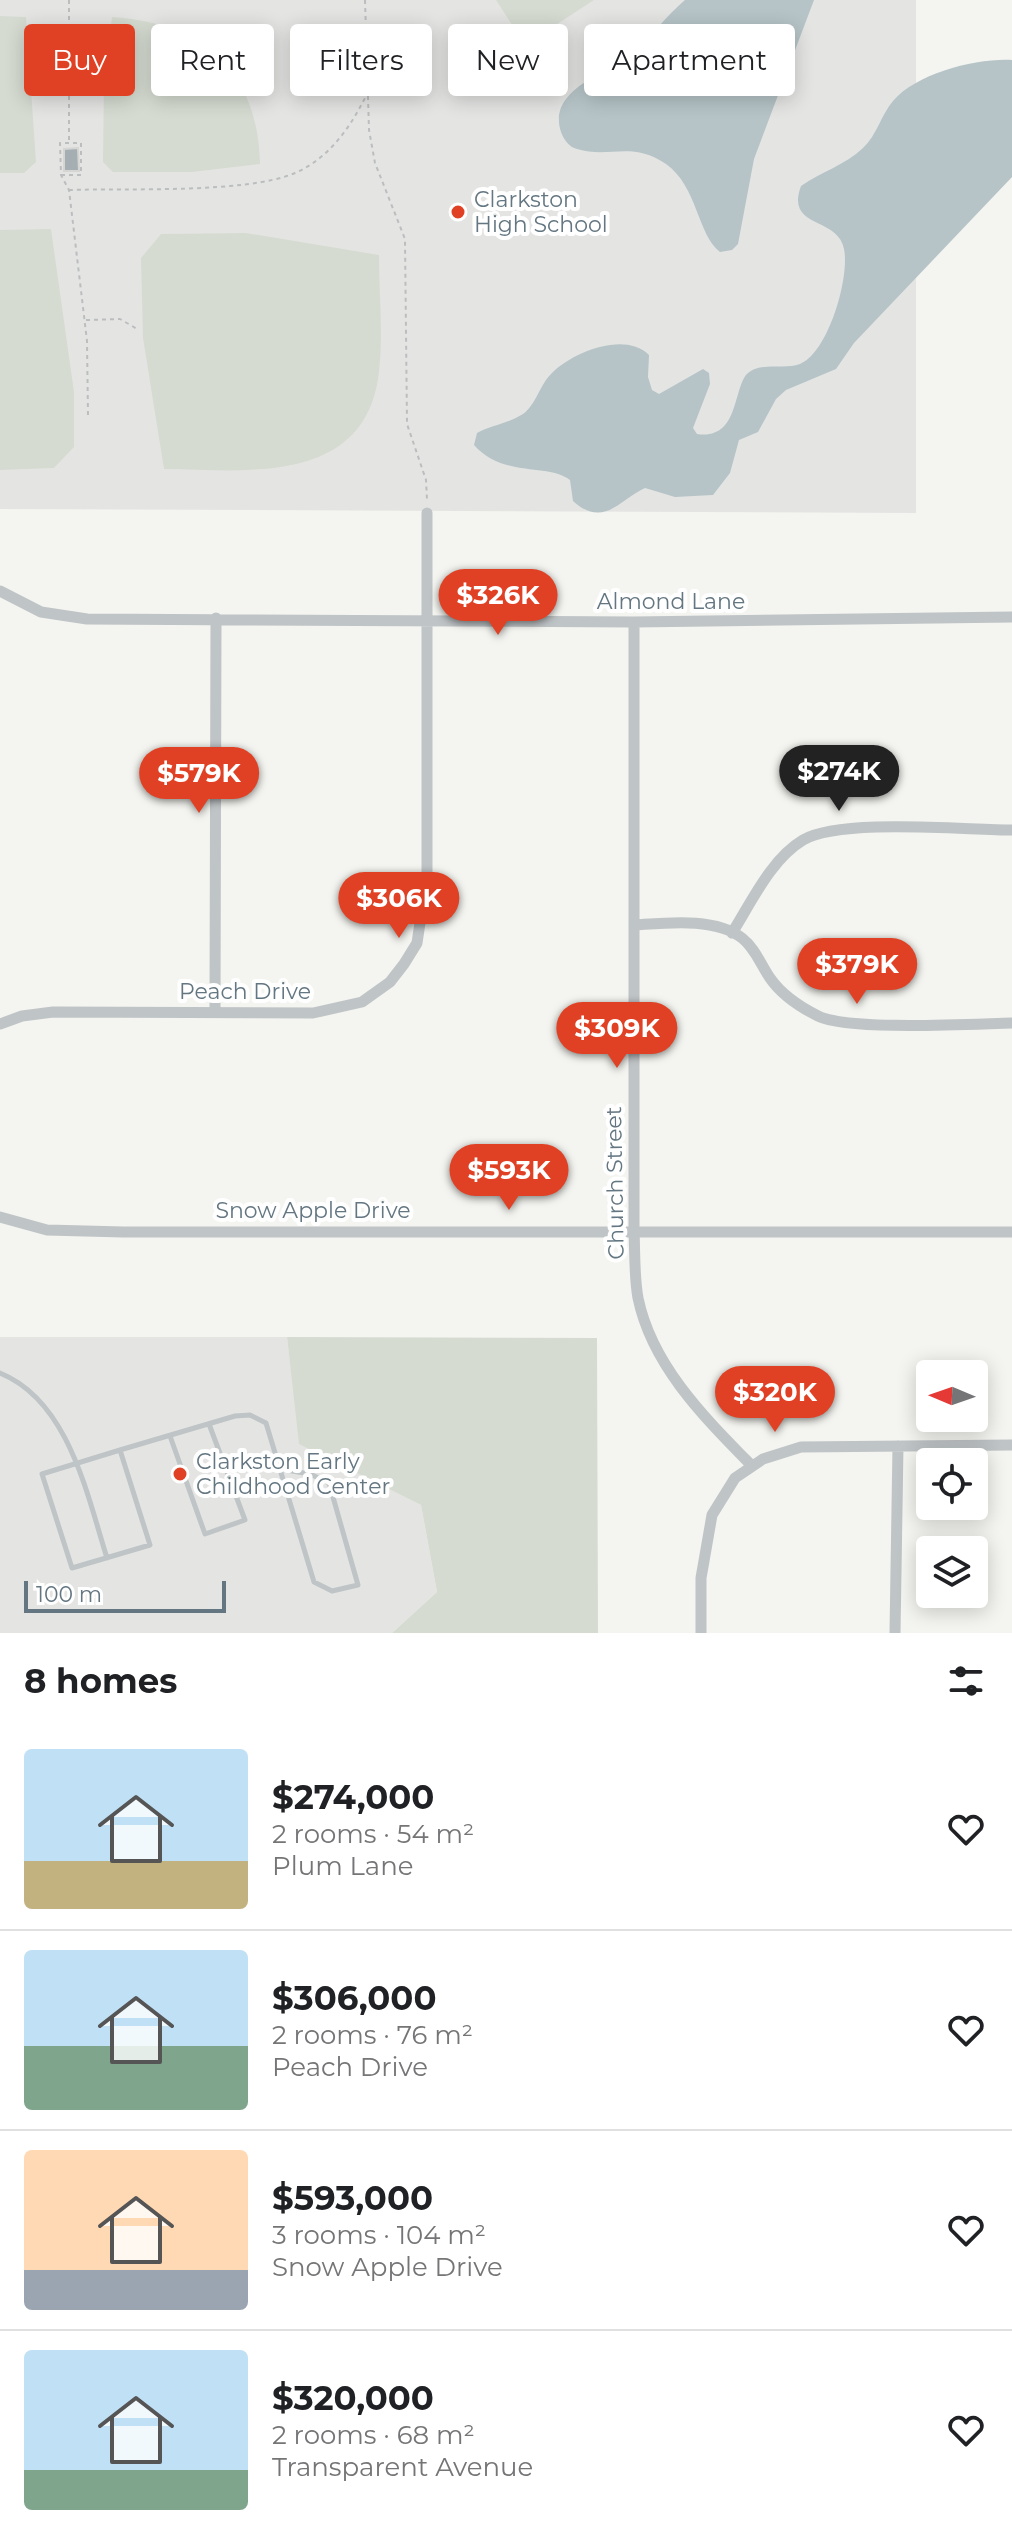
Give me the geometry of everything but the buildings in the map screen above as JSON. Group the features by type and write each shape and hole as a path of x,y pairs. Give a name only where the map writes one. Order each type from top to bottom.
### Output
{"street":[{"name":"Peach Drive","path":"0,1024 22,1016 53,1012 313,1013 362,1002 390,982 417,943 427,876 427,513"},
{"name":"Almond Lane","path":"0,591 41,612 87,619 634,622 1012,617"},
{"path":"215,1012 216,618"},
{"name":"Church Street","path":"634,622 634,1230 638,1298 660,1358 699,1411 752,1466"},
{"path":"732,933 786,854 813,836 861,828 1012,830"},
{"path":"635,925 692,924 732,933 750,947 772,981 789,997 820,1017 858,1024 1012,1023"},
{"name":"Snow Apple Drive","path":"0,1217 63,1231 1012,1232"},
{"path":"701,1633 701,1578 712,1515 735,1478 752,1466 780,1451 801,1447 1012,1445"},
{"path":"895,1633 898,1446"}],"lane":[{"path":"0,1373 53,1414 77,1463 107,1558"},
{"path":"120,1450 150,1545 72,1568 42,1474 120,1450 209,1424 250,1415 266,1423 314,1582 332,1591 358,1585 329,1483 310,1474 280,1469"},
{"path":"170,1436 205,1534 245,1520 209,1424"}],"path":[{"path":"69,0 69,143"},
{"path":"365,0 366,97 375,163 405,239 407,424 426,480 427,513"},
{"path":"69,190 225,184 295,173 336,145 366,97"},
{"path":"61,175 81,175 81,143 60,143 61,175 69,190 85,320 88,416"},
{"path":"85,320 120,319 139,330"}],"shaded area":[{"name":"Clarkston High School","path":"0,0 916,0 916,513 0,509"},
{"path":"496,0 594,0 557,24 511,24"},
{"path":"685,0 814,0 795,50 795,24 661,24"},
{"path":"0,16 26,17 24,96 31,96 36,162 24,173 0,173"},
{"path":"112,17 155,24 151,24 151,96 246,96 257,131 260,164 192,172 113,172 103,162 104,96 135,96 135,24 111,24"},
{"path":"1012,60 1012,177 854,343 836,369 786,390 776,399 758,432 739,440 730,473 713,495 675,497 645,488 611,509 594,512 573,501 570,480 550,472 498,462 474,445 477,433 523,414 561,365 599,347 613,345 639,348 649,355 648,377 652,390 659,394 703,369 709,373 710,384 693,428 697,434 720,430 732,413 746,375 757,368 800,364 820,345 835,313 844,278 844,249 832,231 800,209 801,186 863,148 893,101 917,82 965,65"},
{"path":"582,84 584,96 778,96 754,159 738,244 732,250 720,252 712,244 685,185 666,164 642,153 589,152 567,143 561,132 559,117 563,104"},
{"path":"51,229 74,392 74,447 54,468 0,470 0,230"},
{"path":"246,233 379,255 380,364 367,414 348,438 324,455 294,464 262,469 164,469 143,338 141,258 161,234"},
{"name":"Clarkston Early Childhood Center","path":"0,1337 287,1337 300,1443 421,1505 437,1592 392,1633 0,1633"},
{"path":"287,1337 597,1338 598,1633 392,1633 437,1592 421,1505 299,1444"}],"place":[{"name":"Clarkston High School","path":"458,212"},
{"name":"Clarkston Early Childhood Center","path":"180,1474"}]}
